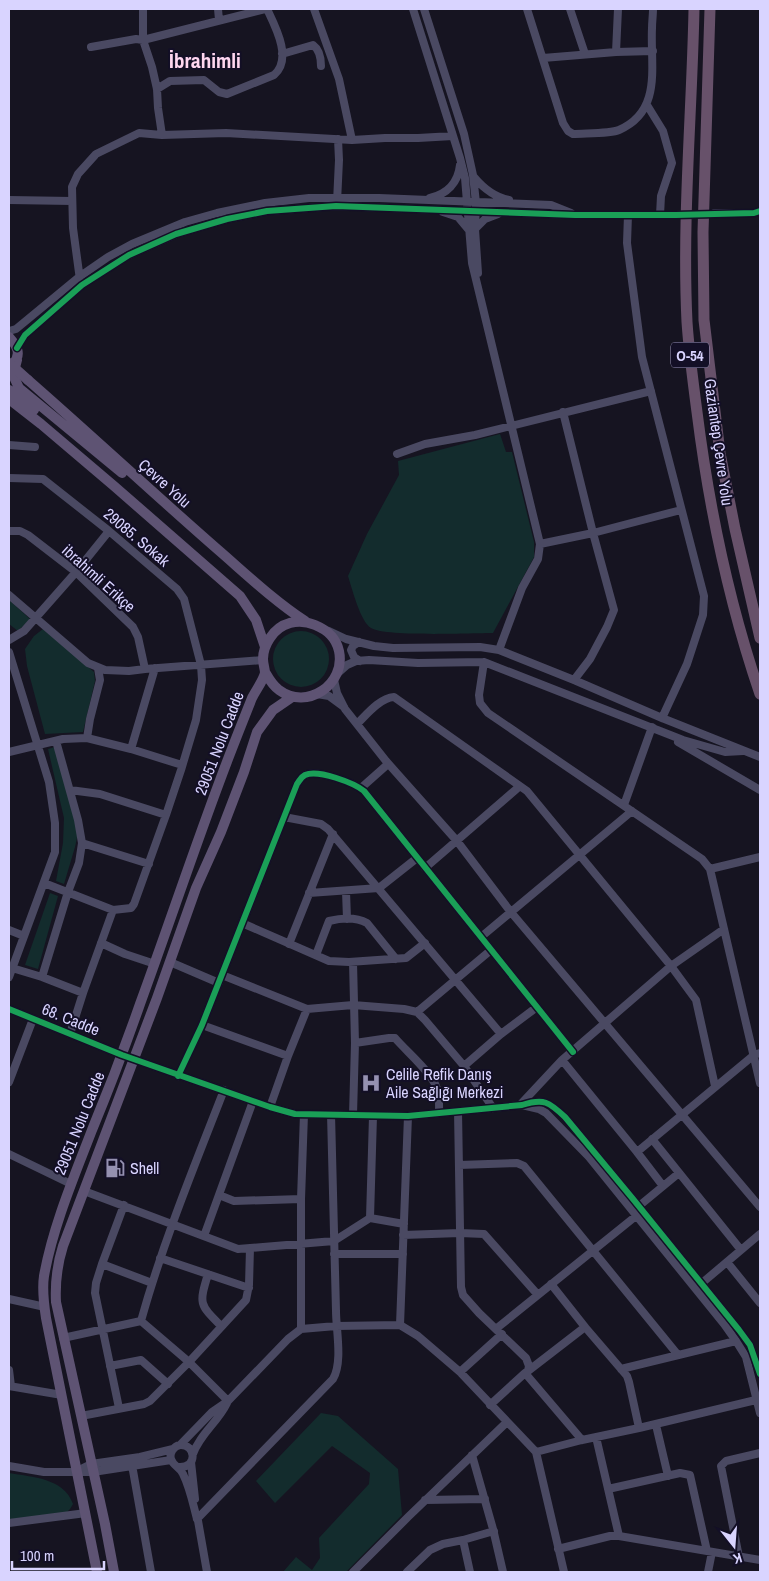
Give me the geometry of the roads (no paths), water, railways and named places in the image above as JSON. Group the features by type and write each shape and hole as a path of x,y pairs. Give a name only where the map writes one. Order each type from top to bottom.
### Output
{"highway":[{"name":"Gaziantep Çevre Yolu","path":"694,9 686,274 690,356 702,453 718,540 739,630 760,694"},
{"name":"Gaziantep Çevre Yolu","path":"710,9 703,232 704,320 722,462 734,529 760,638"}],"main road":[{"path":"9,337 17,348 18,353 9,369"},
{"path":"13,362 13,375 18,388 215,547"},
{"name":"Çevre Yolu","path":"13,362 28,380 87,431 189,525 276,599 305,621"},
{"path":"9,390 155,514 173,537"},
{"path":"9,399 240,596 256,620 265,647"},
{"path":"9,408 35,420"},
{"path":"292,697 281,692 271,683 265,672 263,660 265,647 271,636 280,627 292,622 305,621 327,630 339,650 340,661 336,676 327,688 317,694"},
{"name":"29051 Nolu Cadde","path":"97,1572 78,1471 50,1341 45,1307 44,1278 52,1244 71,1184 122,1055 228,760 253,695 265,672"},
{"name":"29051 Nolu Cadde","path":"114,1572 63,1338 56,1302 56,1275 63,1246 196,888 221,832 257,732 272,710 292,697 305,698 317,694"}],"street":[{"path":"144,9 143,40 157,89 162,134"},
{"path":"218,9 219,20"},
{"path":"91,47 136,39 143,40 266,9 278,31 282,54 280,67 274,75 227,94 220,92 204,80 170,81 157,89"},
{"path":"314,9 339,80 352,140"},
{"path":"413,9 454,136 465,178 478,282 540,544 538,559 522,588 499,650"},
{"path":"424,9 464,134 473,175 476,207 472,229"},
{"path":"527,9 563,123 568,131 573,134 618,130 636,120 647,105 652,86 654,9"},
{"path":"570,9 585,54"},
{"path":"616,52 618,9"},
{"path":"282,54 313,46 318,51 321,66"},
{"path":"543,58 653,51"},
{"path":"647,105 663,131 672,163 661,196 660,215"},
{"path":"82,286 79,277 73,228 72,187 78,174 96,154 139,133 226,133 352,140 454,136"},
{"path":"337,202 340,160 338,139"},
{"path":"17,348 25,335 82,286 129,255 176,234 268,211 337,202 420,199 437,196 450,188 458,174 460,158"},
{"path":"473,175 482,186 495,196 527,204"},
{"path":"9,331 16,329 79,277 108,257 132,244 185,222 265,203 309,198 407,208 467,206"},
{"path":"420,199 505,212 628,216 676,215"},
{"path":"9,200 72,201"},
{"path":"476,207 527,204 551,205 575,215"},
{"path":"407,208 451,214 472,229"},
{"path":"715,213 754,213 760,211"},
{"path":"472,229 485,219 505,212"},
{"path":"628,216 627,243 642,357 704,596 703,615 687,664 662,718"},
{"path":"397,454 425,444 476,435 650,390"},
{"path":"563,412 614,610 590,659 574,680"},
{"path":"9,445 35,447"},
{"name":"29085. Sokak","path":"9,478 43,479 109,531 177,589 184,599 201,665 202,680 196,720 149,864 131,908 113,910"},
{"path":"540,544 593,533 681,510"},
{"name":"ibrahimli Erikçe","path":"9,531 20,531 28,535 76,572 133,627 138,637 146,669"},
{"path":"9,640 24,631 109,531"},
{"path":"9,595 88,662 98,668 129,671 263,660"},
{"path":"327,630 346,639 393,648 480,647 499,650 760,757"},
{"path":"360,642 353,646 351,650 354,657 360,661"},
{"path":"9,652 49,782 55,823 55,852 9,977"},
{"path":"745,751 725,752 684,740 484,662 418,663 370,660 347,665 336,676 337,693 345,709 388,764 457,841 490,887 760,1208"},
{"path":"484,662 479,694 480,702 488,713 702,859 710,869 757,1054 760,1083"},
{"path":"87,738 100,680 98,668"},
{"path":"131,749 155,668"},
{"path":"317,694 329,696 345,709"},
{"path":"357,724 370,710 388,697 394,697 527,791 671,966 698,1004 715,1086"},
{"path":"652,727 760,790"},
{"path":"624,805 652,727"},
{"path":"9,752 37,744 87,738 182,765"},
{"path":"42,977 68,892 79,863 82,842 78,820 56,741"},
{"path":"360,788 388,764"},
{"path":"178,1076 202,1025 297,784 302,776 308,774 328,776 360,788 573,1052"},
{"path":"425,868 520,786"},
{"path":"70,790 100,794 166,815"},
{"path":"480,937 632,810"},
{"path":"284,816 321,824 333,834 501,1034"},
{"path":"289,944 333,834"},
{"path":"82,842 149,864"},
{"path":"710,869 760,856"},
{"path":"309,893 379,888 417,858"},
{"path":"44,883 113,910 70,1034"},
{"path":"346,891 348,919"},
{"path":"316,955 329,921 361,919 367,923 396,959"},
{"path":"242,923 329,961 353,962 406,958 425,943"},
{"path":"724,929 671,966 562,1060 521,1105 539,1110 552,1118 589,1157 736,1341 746,1357 759,1400 760,1413"},
{"path":"9,930 24,936"},
{"path":"101,943 125,954 155,964"},
{"path":"417,1012 491,950"},
{"path":"170,962 218,983"},
{"path":"353,962 353,1115"},
{"path":"12,968 83,993"},
{"path":"222,975 307,1009 353,1006 404,1009 417,1012 464,1066 493,1108"},
{"path":"464,1066 501,1034 537,1007"},
{"name":"68. Cadde","path":"9,1009 178,1076 295,1114 408,1116 521,1105 536,1100 544,1102 554,1107 565,1117 702,1283 750,1345 760,1374"},
{"path":"270,1107 307,1009"},
{"path":"9,1082 33,1019"},
{"path":"202,1025 288,1056"},
{"path":"354,1043 395,1038 431,1077 438,1093 439,1113"},
{"path":"637,1152 715,1086 757,1054"},
{"path":"562,1060 663,1186"},
{"path":"141,1321 172,1224 224,1090"},
{"path":"204,1236 253,1101"},
{"path":"458,1111 461,1286 463,1295 526,1358 529,1366 527,1372"},
{"path":"301,1329 301,1199 304,1114"},
{"path":"197,1518 333,1379 338,1366 331,1115"},
{"path":"370,1218 373,1116"},
{"path":"400,1325 408,1116"},
{"path":"652,1139 741,1250"},
{"path":"9,1154 71,1184"},
{"path":"459,1165 517,1162 524,1166 678,1356"},
{"path":"639,1206 679,1173"},
{"path":"84,1191 238,1249 334,1241 370,1218 404,1224"},
{"path":"219,1195 238,1201 301,1199"},
{"path":"119,1408 95,1293 102,1264 124,1205"},
{"path":"460,1372 499,1331 538,1295 636,1216"},
{"path":"403,1235 484,1234 538,1295"},
{"path":"702,1283 760,1234"},
{"path":"81,1416 150,1401 168,1384 246,1300 249,1288 250,1248"},
{"path":"334,1254 402,1254"},
{"path":"160,1258 249,1288"},
{"path":"727,1262 760,1303"},
{"path":"102,1264 152,1282"},
{"path":"208,1274 201,1301 205,1310 221,1326"},
{"path":"551,1284 621,1369 629,1382 640,1428"},
{"path":"753,1294 760,1288"},
{"path":"9,1299 45,1307"},
{"path":"63,1338 141,1321"},
{"path":"141,1321 189,1362 228,1401"},
{"path":"197,1518 183,1474 179,1467 175,1466 171,1460 171,1453 212,1412 228,1401 288,1339 301,1329 336,1326 400,1325 418,1336 460,1372 536,1452 564,1572"},
{"path":"490,1405 527,1372 585,1327"},
{"path":"621,1369 736,1341"},
{"path":"110,1366 141,1360 168,1384"},
{"path":"9,1370 10,1386 62,1395"},
{"path":"527,1372 582,1440"},
{"path":"536,1452 759,1400"},
{"path":"179,1467 186,1466 192,1458 203,1435 223,1411 228,1401"},
{"path":"353,1572 507,1422"},
{"path":"656,1425 668,1476"},
{"path":"596,1437 618,1536"},
{"path":"9,1466 60,1473 92,1468 176,1447 189,1448 192,1458 197,1518 207,1572"},
{"path":"738,1557 720,1466 726,1461 760,1452"},
{"path":"472,1455 494,1531 503,1572"},
{"path":"92,1468 171,1460"},
{"path":"132,1465 151,1572"},
{"path":"608,1488 680,1473 690,1476 710,1552 708,1572"},
{"path":"425,1500 485,1499"},
{"path":"9,1523 86,1513"},
{"path":"406,1572 430,1550 443,1544 494,1531"},
{"path":"558,1549 610,1536 618,1536 760,1560"},
{"path":"463,1540 470,1572"}],"tunnel":[{"path":"676,215 715,213"}],"place":[{"name":"Celile Refik Danış Aile Sağlığı Merkezi","path":"371,1083"},
{"name":"Shell","path":"115,1168"}],"district":[{"name":"İbrahimli","path":"205,60"}]}
